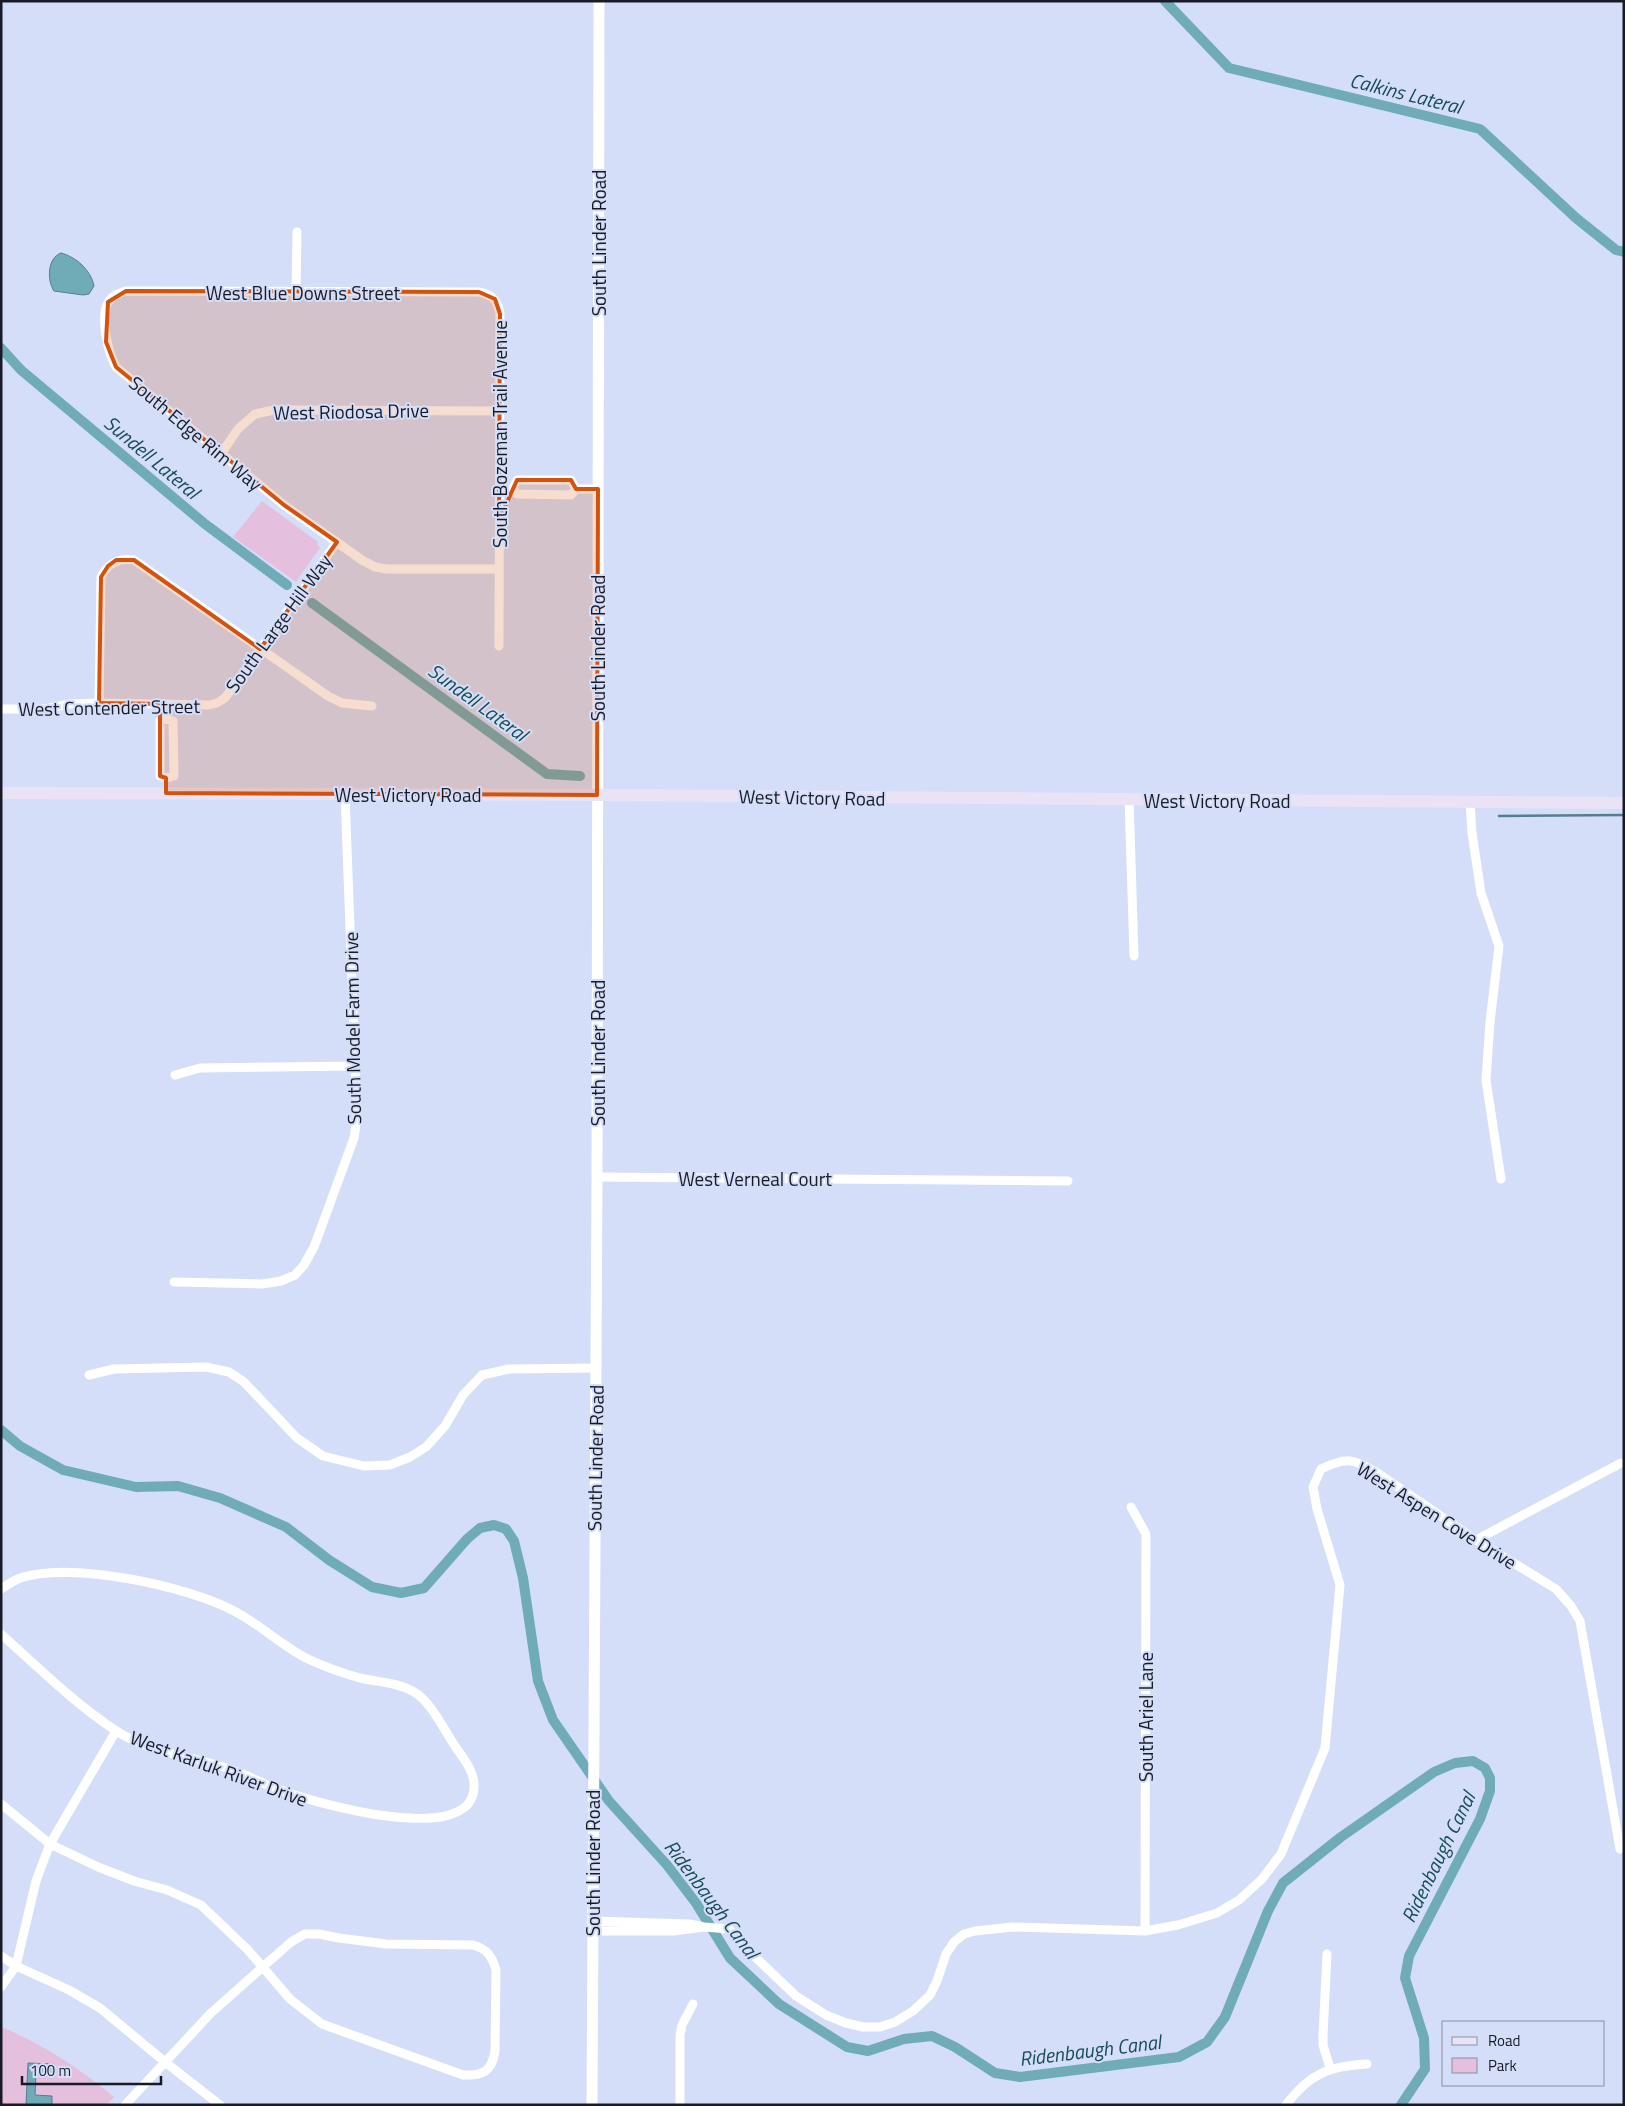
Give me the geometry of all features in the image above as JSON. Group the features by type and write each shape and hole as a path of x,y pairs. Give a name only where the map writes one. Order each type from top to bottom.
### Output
{"main road":[{"name":"West Victory Road","path":"1,793 597,795 1624,803"}],"street":[{"name":"South Linder Road","path":"592,2105 597,1177 599,1"},
{"path":"296,292 297,232"},
{"name":"West Blue Downs Street","path":"112,297 126,291 479,292 488,294 495,299"},
{"name":"South Edge Rim Way","path":"112,297 106,307 106,342 116,367 284,505 362,560 375,567 387,569 499,569"},
{"name":"South Bozeman Trail Avenue","path":"495,299 499,306 500,314 499,646"},
{"name":"West Riodosa Drive","path":"221,454 238,429 255,414 274,410 500,411"},
{"path":"513,488 517,480 571,480 576,488"},
{"path":"499,488 513,488"},
{"path":"513,488 517,494 571,495 576,488"},
{"path":"576,488 598,488"},
{"name":"South Large Hill Way","path":"217,703 225,698 337,542"},
{"path":"99,703 101,577 108,566 116,560 124,559 134,560 328,696 342,703 372,706"},
{"name":"West Contender Street","path":"1,709 45,709 70,704 99,703 217,703"},
{"path":"166,719 167,704"},
{"path":"166,719 173,721 174,776 166,778 160,776 160,721 166,719"},
{"path":"166,778 166,793"},
{"name":"South Model Farm Drive","path":"174,1282 262,1284 281,1281 295,1275 304,1265 314,1247 354,1138 357,1117 356,1066 345,794"},
{"path":"1129,799 1134,956"},
{"path":"1470,802 1472,833 1481,893 1499,946 1486,1080 1501,1179"},
{"path":"175,1075 200,1068 356,1066"},
{"name":"West Verneal Court","path":"597,1177 1068,1182"},
{"path":"89,1375 114,1369 206,1367 229,1372 244,1382 297,1438 323,1456 364,1466 390,1465 426,1448 444,1426 463,1395 482,1375 509,1369 596,1368"},
{"name":"West Aspen Cove Drive","path":"592,1926 690,1924 704,1927 717,1926 729,1928 752,1954 796,1996 826,2015 846,2024 863,2028 880,2027 895,2022 913,2011 930,1995 946,1954 954,1942 964,1934 1012,1927 1145,1931 1178,1925 1217,1913 1239,1900 1262,1879 1281,1854 1325,1748 1340,1585 1317,1509 1313,1487 1321,1468 1340,1460 1358,1462 1556,1590 1571,1606 1580,1621 1620,1849"},
{"path":"1476,1540 1621,1463"},
{"name":"South Ariel Lane","path":"1131,1507 1146,1534 1145,1931"},
{"name":"West Karluk River Drive","path":"1,1589 18,1579 34,1575 75,1573 117,1576 161,1586 214,1602 234,1611 306,1658 335,1670 408,1688 420,1696 430,1706 470,1768 474,1788 467,1806 455,1815 441,1818 370,1814 323,1805 277,1790 230,1769 166,1753 116,1731 60,1687 1,1634"},
{"path":"1,1987 16,1966 36,1881 50,1844 116,1731"},
{"path":"1,1804 39,1837 50,1844 98,1867 134,1881 167,1890 201,1906 248,1950 262,1969 290,1999 322,2024 463,2076 474,2076 485,2072 493,2063 495,2052 496,1970 493,1960 488,1952 481,1947 473,1945 386,1944 319,1934 304,1934 292,1942 262,1969 211,2013 125,2105"},
{"path":"1327,1954 1323,2045 1330,2068"},
{"path":"1,1956 16,1966 69,1990 100,2008 220,2105"},
{"path":"680,2105 680,2035 682,2025 694,2004"},
{"path":"1286,2105 1298,2090 1314,2077 1330,2068 1367,2064"}],"highlighted area":[{"path":"126,291 479,292 495,299 500,314 499,520 517,480 571,480 576,489 598,489 597,795 166,793 166,778 160,776 160,704 99,703 101,577 108,566 116,560 134,560 260,649 337,542 284,505 116,367 106,342 108,302"}],"green space":[{"path":"262,501 318,542 317,544 320,548 296,582 233,537"},
{"path":"1,2024 2,2027 61,2058 114,2097 107,2105 1,2105"}],"shaded area":[{"path":"61,253 77,261 90,275 94,286 89,294 83,295 54,291 50,282 50,270 53,260"},
{"path":"28,2063 54,2064 53,2076 36,2075 35,2095 52,2096 52,2105 26,2105"}],"waterway":[{"name":"Calkins Lateral","path":"1165,1 1229,68 1480,129 1576,218 1616,250 1624,252"},
{"name":"Sundell Lateral","path":"1,348 21,370 205,524 287,585"},
{"name":"Sundell Lateral","path":"312,603 547,774 580,776"},
{"path":"1499,816 1624,815"},
{"name":"Ridenbaugh Canal","path":"1,1430 20,1446 63,1470 136,1487 178,1486 220,1498 286,1527 329,1560 372,1587 401,1593 424,1588 467,1539 480,1528 494,1525 506,1529 514,1541 523,1578 538,1681 553,1720 609,1801 667,1865 696,1903 730,1958 779,2004 847,2047 868,2051 904,2039 932,2036 955,2047 995,2073 1020,2077 1179,2057 1207,2042 1225,2017 1268,1911 1283,1883 1341,1837 1434,1772 1455,1763 1473,1761 1485,1768 1490,1778 1490,1791 1480,1819 1409,1956 1405,1978 1424,2038 1425,2069 1401,2105"}]}
